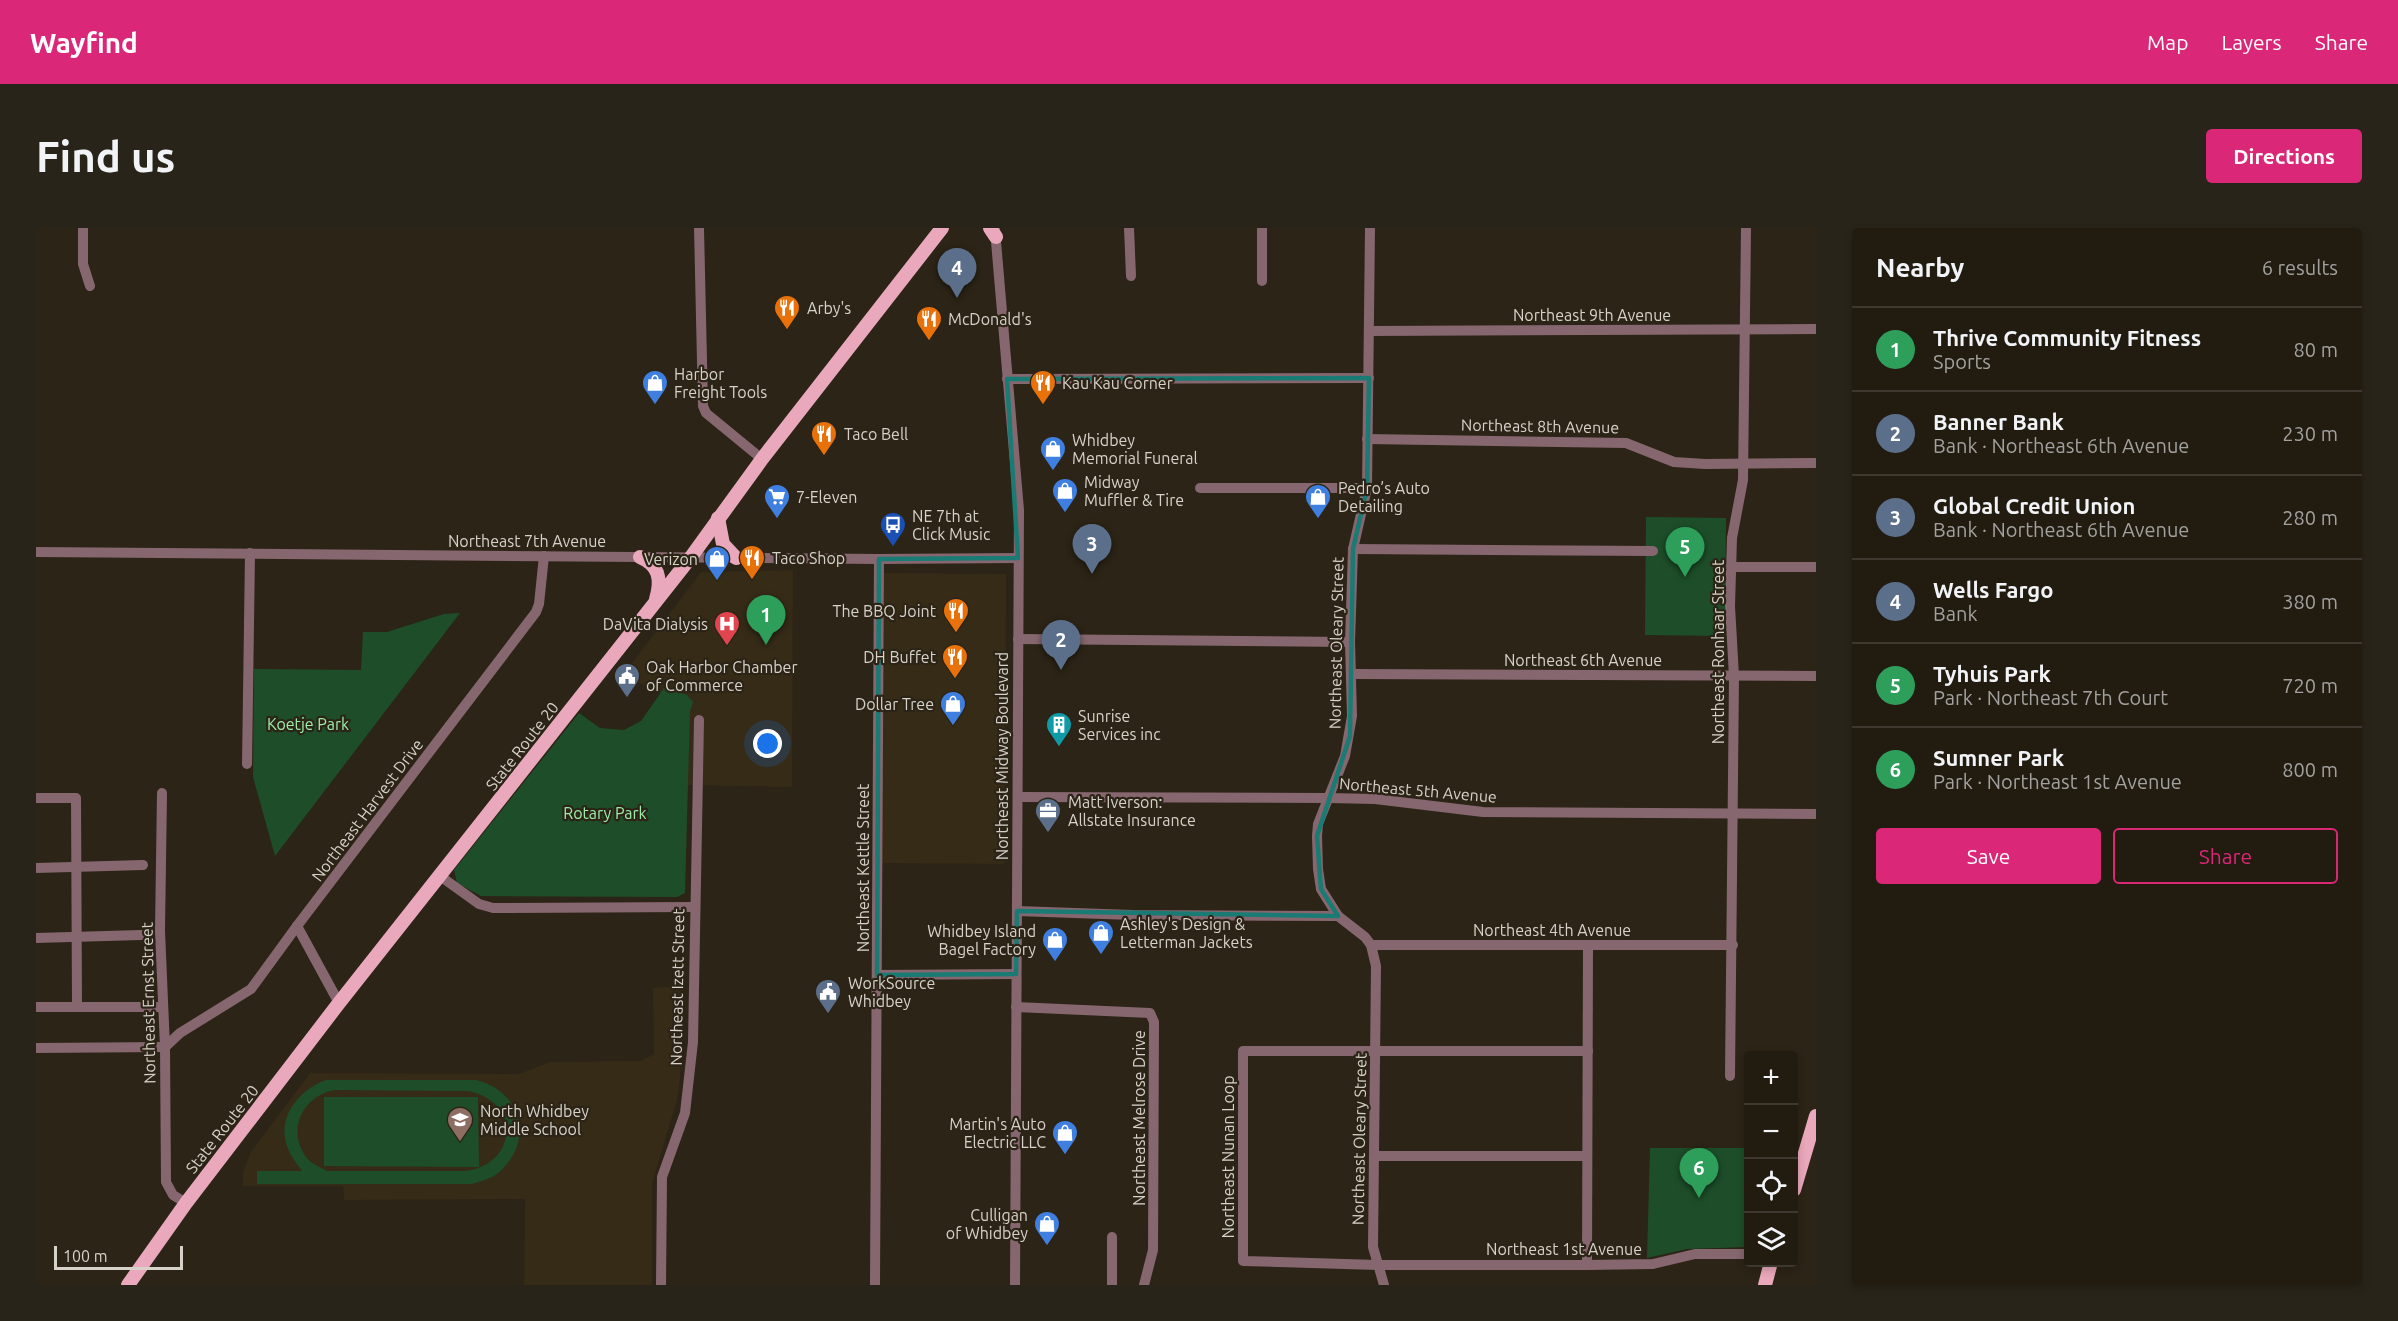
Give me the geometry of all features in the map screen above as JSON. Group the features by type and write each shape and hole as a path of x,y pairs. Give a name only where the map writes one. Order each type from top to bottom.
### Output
{"main road":[{"name":"State Route 20","path":"131,1283 186,1203 339,1003 691,557 762,459 942,228"},
{"path":"718,518 723,544 736,558"},
{"path":"640,557 655,566 658,572 658,592 655,603"},
{"path":"1798,1177 1816,1116"},
{"path":"1765,1285 1771,1267"}],"street":[{"path":"83,228 83,264 90,285"},
{"path":"699,228 703,406 706,413 762,459"},
{"path":"1129,228 1131,276"},
{"path":"1262,228 1262,281"},
{"name":"Northeast Oleary Street","path":"1370,228 1367,488 1353,549 1350,736 1339,776 1318,824 1319,879 1325,896 1338,916 1365,937 1371,945 1376,966 1373,1247 1384,1285"},
{"name":"Northeast Ronhaar Street","path":"1730,1076 1734,676 1730,606 1733,567 1732,538 1742,495 1746,228"},
{"name":"Northeast Midway Boulevard","path":"993,231 1019,510 1015,1285"},
{"name":"Northeast 9th Avenue","path":"1369,331 1816,329"},
{"path":"1007,379 1369,378"},
{"name":"Northeast 8th Avenue","path":"1367,438 1626,442 1674,462 1816,463"},
{"path":"1200,488 1367,488"},
{"path":"1353,549 1653,551"},
{"name":"Northeast 7th Avenue","path":"36,552 879,560 1018,558"},
{"path":"247,764 250,554"},
{"name":"Northeast Harvest Drive","path":"165,1047 180,1033 251,989 536,612 539,604 544,556"},
{"name":"Northeast Kettle Street","path":"875,1285 879,560"},
{"path":"1733,567 1816,567"},
{"path":"1018,639 1350,642"},
{"name":"Northeast 6th Avenue","path":"1351,674 1816,676"},
{"name":"Northeast Izett Street","path":"661,1285 662,1177 685,1113 692,1058 699,720"},
{"name":"Northeast Ernst Street","path":"162,793 160,931 165,1047 165,1182 173,1195 186,1203"},
{"name":"Northeast 5th Avenue","path":"1018,797 1375,799 1483,812 1816,814"},
{"path":"36,798 76,798 77,1007"},
{"path":"36,868 142,865"},
{"path":"440,876 479,904 493,908 694,906"},
{"path":"1017,911 1132,915 1338,916"},
{"path":"297,926 339,1003"},
{"path":"36,938 141,935"},
{"name":"Northeast 4th Avenue","path":"1371,945 1733,945"},
{"path":"1587,1265 1588,945"},
{"path":"877,975 1016,974"},
{"path":"36,1007 163,1007"},
{"name":"Northeast Melrose Drive","path":"1016,1007 1150,1013 1154,1022 1153,1250 1144,1285"},
{"path":"36,1048 165,1047"},
{"path":"1375,1050 1588,1051"},
{"name":"Northeast Nunan Loop","path":"1375,1050 1243,1051 1243,1261 1378,1265"},
{"path":"1374,1156 1587,1156"},
{"path":"1112,1237 1112,1285"},
{"name":"Northeast 1st Avenue","path":"1378,1265 1653,1264 1695,1254 1744,1254"}],"highlighted area":[{"path":"1369,378 1367,488 1353,549 1350,736 1317,836 1321,889 1338,916 1017,911 1016,974 877,975 879,559 1018,558 1007,379"}],"shaded area":[{"path":"793,570 792,787 685,785 686,706 623,675 701,572"},
{"path":"884,573 1006,574 1004,864 882,863"},
{"name":"North Whidbey Middle School","path":"681,986 680,1079 677,1100 652,1184 652,1285 524,1285 525,1199 344,1200 343,1186 243,1186 243,1172 251,1152 310,1073 519,1074 550,1062 641,1061 654,1054 653,988"}],"green space":[{"path":"1646,517 1726,518 1725,636 1645,635"},
{"name":"Koetje Park","path":"460,613 275,856 253,777 254,669 361,670 363,632 387,632 444,614"},
{"name":"Rotary Park","path":"664,688 687,695 693,702 690,711 685,893 677,897 481,896 457,883 454,870 579,713 600,728 624,730 641,721"},
{"path":"326,1080 476,1080 492,1086 513,1106 518,1119 517,1147 510,1161 498,1173 472,1184 257,1184 257,1171 302,1171 289,1151 285,1139 285,1128 291,1108 306,1091","holes":["335,1090 468,1091 485,1097 497,1107 504,1119 506,1132 503,1145 496,1157 483,1166 466,1171 327,1171 308,1160 299,1144 297,1133 302,1114 315,1098 324,1093"]},
{"path":"324,1097 478,1097 479,1167 324,1166"},
{"path":"1650,1148 1744,1148 1744,1247 1687,1249 1647,1258"}],"place":[{"name":"Wells Fargo","path":"957,298"},
{"name":"Arby's","path":"787,331"},
{"name":"McDonald's","path":"929,342"},
{"name":"Harbor Freight Tools","path":"655,406"},
{"name":"Kau Kau Corner","path":"1043,406"},
{"name":"Taco Bell","path":"824,457"},
{"name":"Whidbey Memorial Funeral","path":"1053,472"},
{"name":"Midway Muffler & Tire","path":"1065,514"},
{"name":"7-Eleven","path":"777,520"},
{"name":"Pedro’s Auto Detailing","path":"1318,520"},
{"name":"NE 7th at Click Music","path":"893,548"},
{"name":"Global Credit Union","path":"1092,574"},
{"name":"Tyhuis Park","path":"1685,577"},
{"name":"Taco Shop","path":"752,581"},
{"name":"Verizon","path":"717,582"},
{"name":"The BBQ Joint","path":"956,634"},
{"name":"Thrive Community Fitness","path":"766,645"},
{"name":"DaVita Dialysis","path":"727,647"},
{"name":"Banner Bank","path":"1061,670"},
{"name":"DH Buffet","path":"955,680"},
{"name":"Oak Harbor Chamber of Commerce","path":"627,699"},
{"name":"Dollar Tree","path":"953,727"},
{"name":"Sunrise Services inc","path":"1059,748"},
{"name":"Matt Iverson: Allstate Insurance","path":"1048,834"},
{"name":"Ashley's Design & Letterman Jackets","path":"1101,956"},
{"name":"Whidbey Island Bagel Factory","path":"1055,963"},
{"name":"WorkSource Whidbey","path":"828,1015"},
{"name":"North Whidbey Middle School","path":"460,1143"},
{"name":"Martin's Auto Electric LLC","path":"1065,1156"},
{"name":"Sumner Park","path":"1699,1198"},
{"name":"Culligan of Whidbey","path":"1047,1247"}]}
